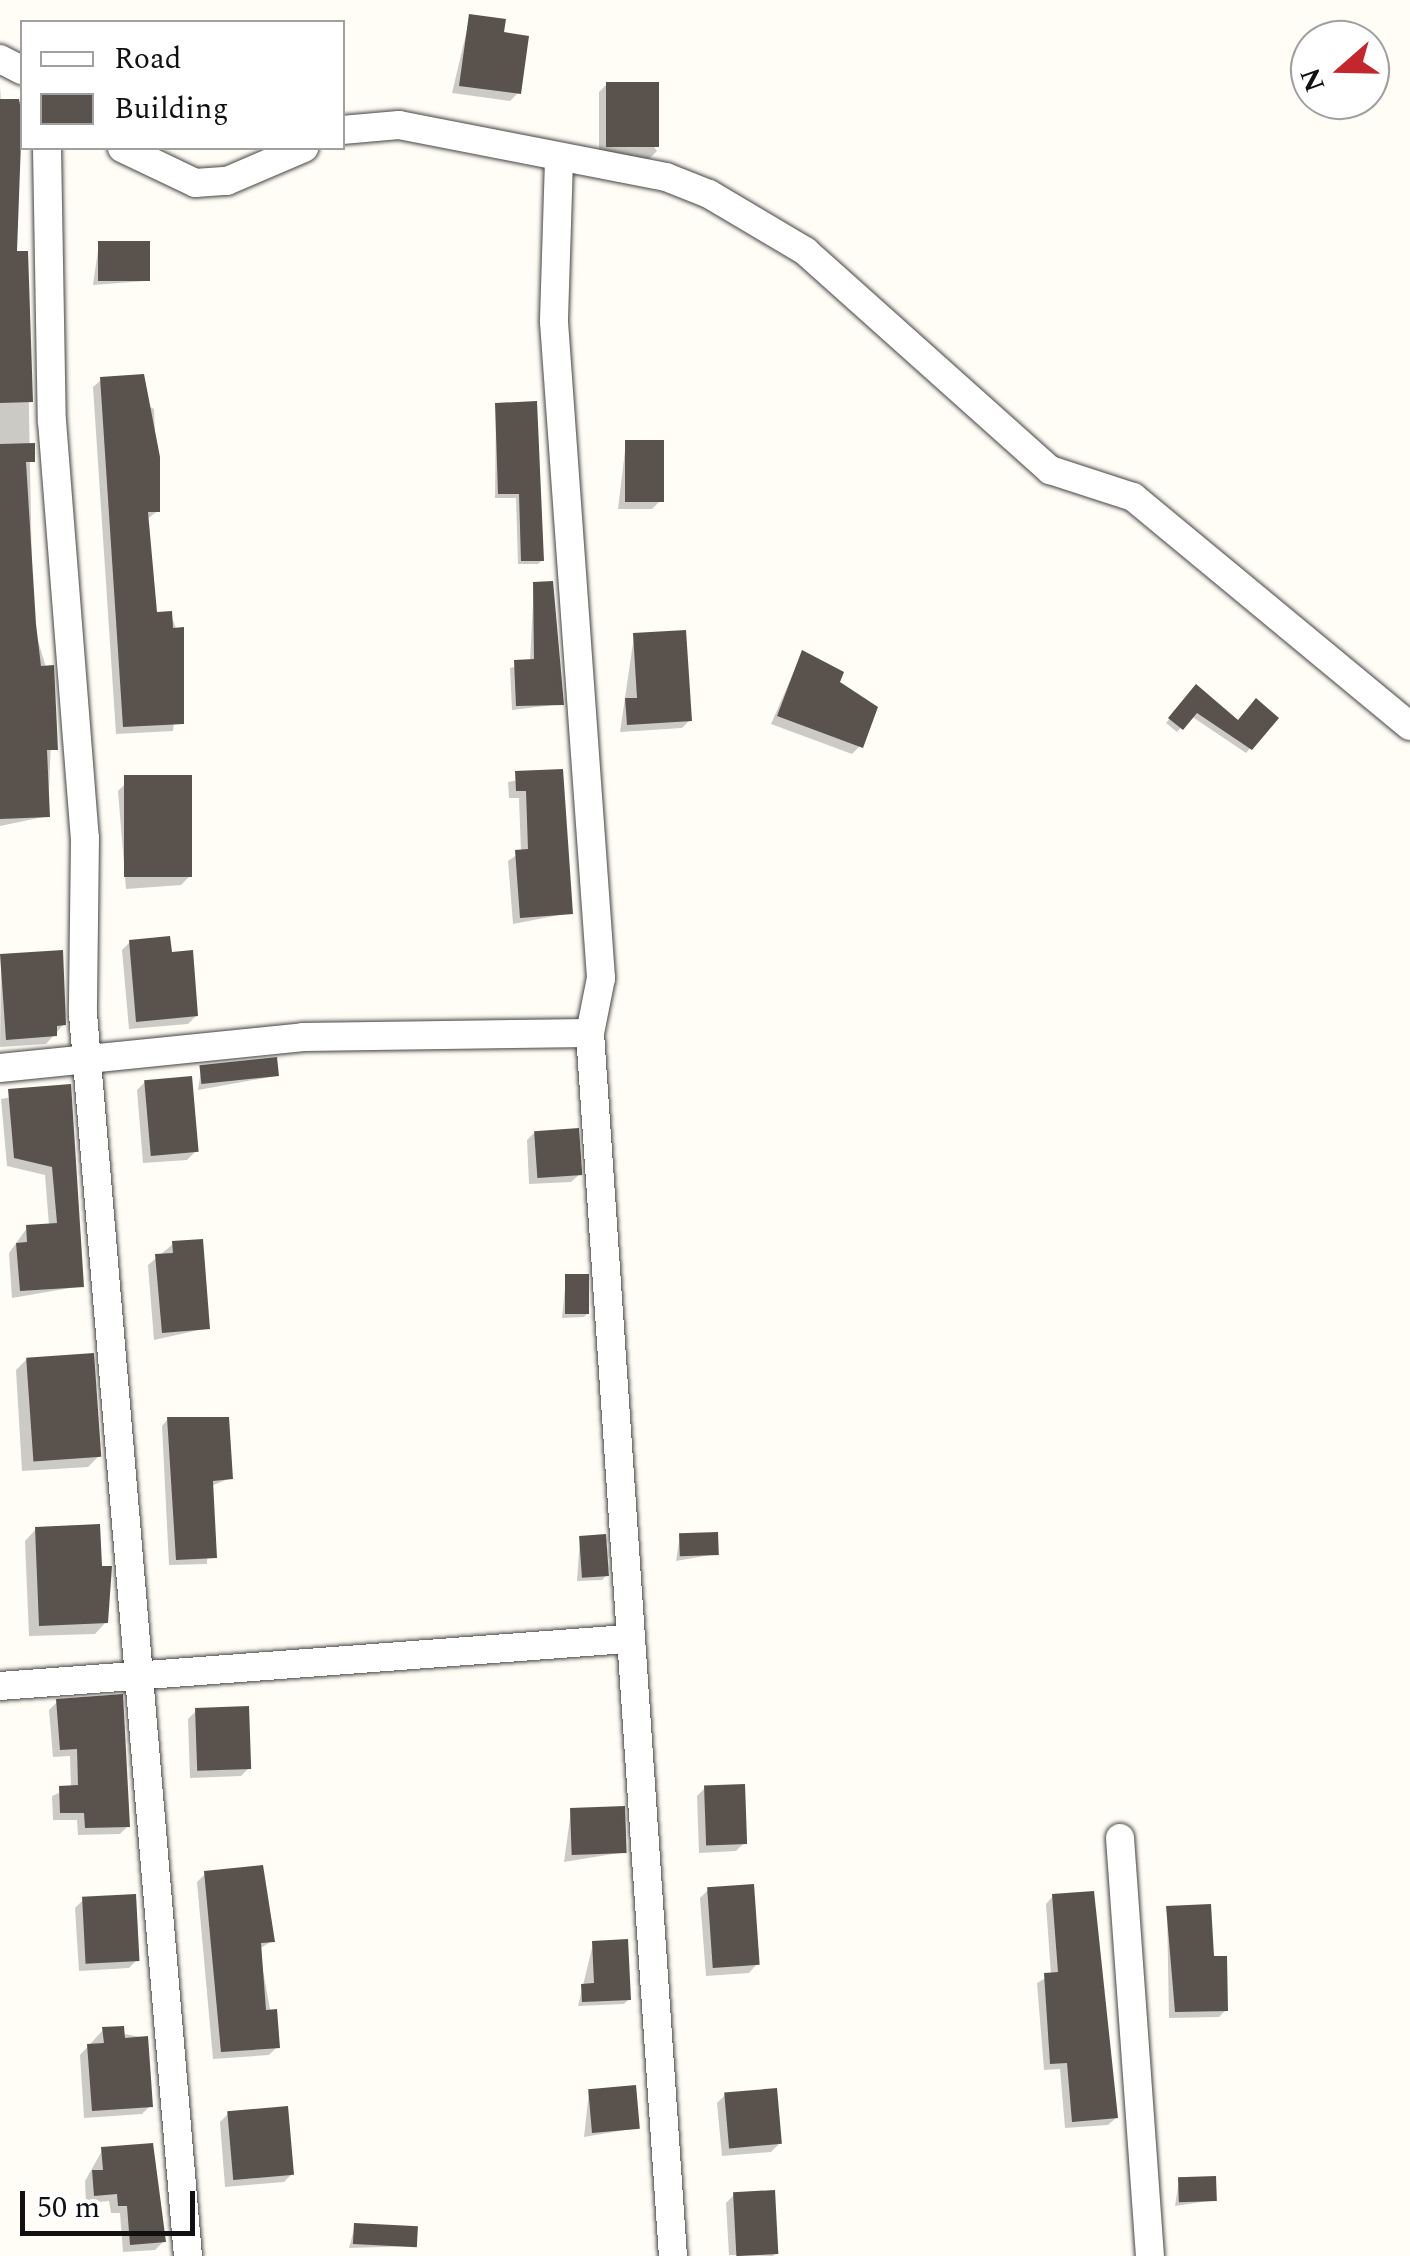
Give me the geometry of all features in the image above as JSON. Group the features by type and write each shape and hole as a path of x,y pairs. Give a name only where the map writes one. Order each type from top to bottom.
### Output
{"street":[{"path":"345,130 399,125 558,160 666,178 805,252 1050,470 1133,497 1410,726"},
{"path":"47,150 52,421 78,711 89,1059 188,2256"},
{"path":"126,150 195,183 228,182 300,150"},
{"path":"558,160 552,289 601,978 590,1033 627,1639 673,2256"},
{"path":"0,1068 303,1037 590,1033"},
{"path":"0,1686 627,1639"},
{"path":"1120,1838 1150,2256"}],"building":[{"path":"469,14 506,19 504,32 529,36 521,94 459,86"},
{"path":"606,82 659,82 659,147 606,147"},
{"path":"0,99 19,99 17,251 28,251 33,402 0,403"},
{"path":"98,241 150,241 150,281 98,281"},
{"path":"144,374 160,457 160,512 148,512 157,612 172,611 173,628 184,627 184,724 123,727 100,377"},
{"path":"537,401 544,561 521,561 519,494 498,494 495,403"},
{"path":"625,440 664,440 664,502 625,502"},
{"path":"35,443 35,462 26,462 36,624 41,666 54,665 58,750 47,750 50,817 0,819 0,444"},
{"path":"553,581 564,705 516,706 514,660 534,659 533,582"},
{"path":"686,630 692,721 627,725 625,698 637,698 633,633"},
{"path":"802,650 844,672 840,682 878,707 863,748 777,716"},
{"path":"1196,684 1238,720 1256,698 1279,718 1252,750 1197,713 1183,730 1168,718"},
{"path":"563,769 573,914 520,918 515,850 528,849 526,791 516,791 515,771"},
{"path":"124,775 192,775 192,877 124,877"},
{"path":"170,936 172,952 193,950 198,1016 136,1022 129,940"},
{"path":"63,950 66,1025 57,1026 57,1036 6,1040 0,954"},
{"path":"277,1057 279,1076 201,1084 199,1065"},
{"path":"192,1076 199,1152 151,1156 144,1080"},
{"path":"71,1084 84,1287 20,1291 16,1243 27,1242 26,1225 57,1223 52,1167 14,1158 8,1089"},
{"path":"579,1128 582,1175 537,1178 534,1131"},
{"path":"203,1239 210,1329 162,1333 155,1254 173,1253 172,1241"},
{"path":"565,1274 589,1274 589,1314 565,1314"},
{"path":"94,1353 101,1457 33,1461 26,1358"},
{"path":"167,1417 229,1417 233,1479 213,1481 217,1558 176,1560"},
{"path":"100,1524 102,1566 112,1566 108,1623 39,1626 35,1527"},
{"path":"718,1532 719,1555 680,1556 679,1533"},
{"path":"606,1534 609,1576 582,1578 579,1536"},
{"path":"123,1694 130,1827 85,1828 84,1813 60,1813 59,1786 78,1785 77,1749 60,1750 56,1699"},
{"path":"249,1706 251,1769 197,1771 195,1708"},
{"path":"745,1784 747,1844 706,1845 704,1785"},
{"path":"625,1806 627,1853 572,1855 570,1808"},
{"path":"263,1865 275,1942 261,1943 266,2010 277,2009 280,2048 221,2052 204,1871"},
{"path":"754,1884 760,1965 713,1968 707,1887"},
{"path":"1094,1891 1118,2118 1072,2122 1067,2063 1050,2064 1044,1973 1058,1972 1052,1894"},
{"path":"136,1894 140,1961 86,1964 82,1897"},
{"path":"1211,1904 1214,1956 1227,1956 1228,2011 1175,2012 1166,1906"},
{"path":"628,1939 631,2000 582,2002 581,1984 594,1983 592,1941"},
{"path":"124,2026 125,2038 148,2036 153,2107 92,2111 87,2044 104,2043 102,2027"},
{"path":"636,2085 640,2129 592,2133 588,2089"},
{"path":"777,2088 782,2144 729,2148 724,2093"},
{"path":"288,2106 294,2175 233,2180 227,2111"},
{"path":"153,2143 166,2242 130,2245 127,2206 118,2206 117,2194 94,2196 92,2170 103,2170 101,2147"},
{"path":"1216,2176 1217,2201 1179,2202 1178,2177"},
{"path":"775,2190 778,2254 736,2256 733,2192"},
{"path":"354,2223 418,2226 417,2247 353,2244"}]}
